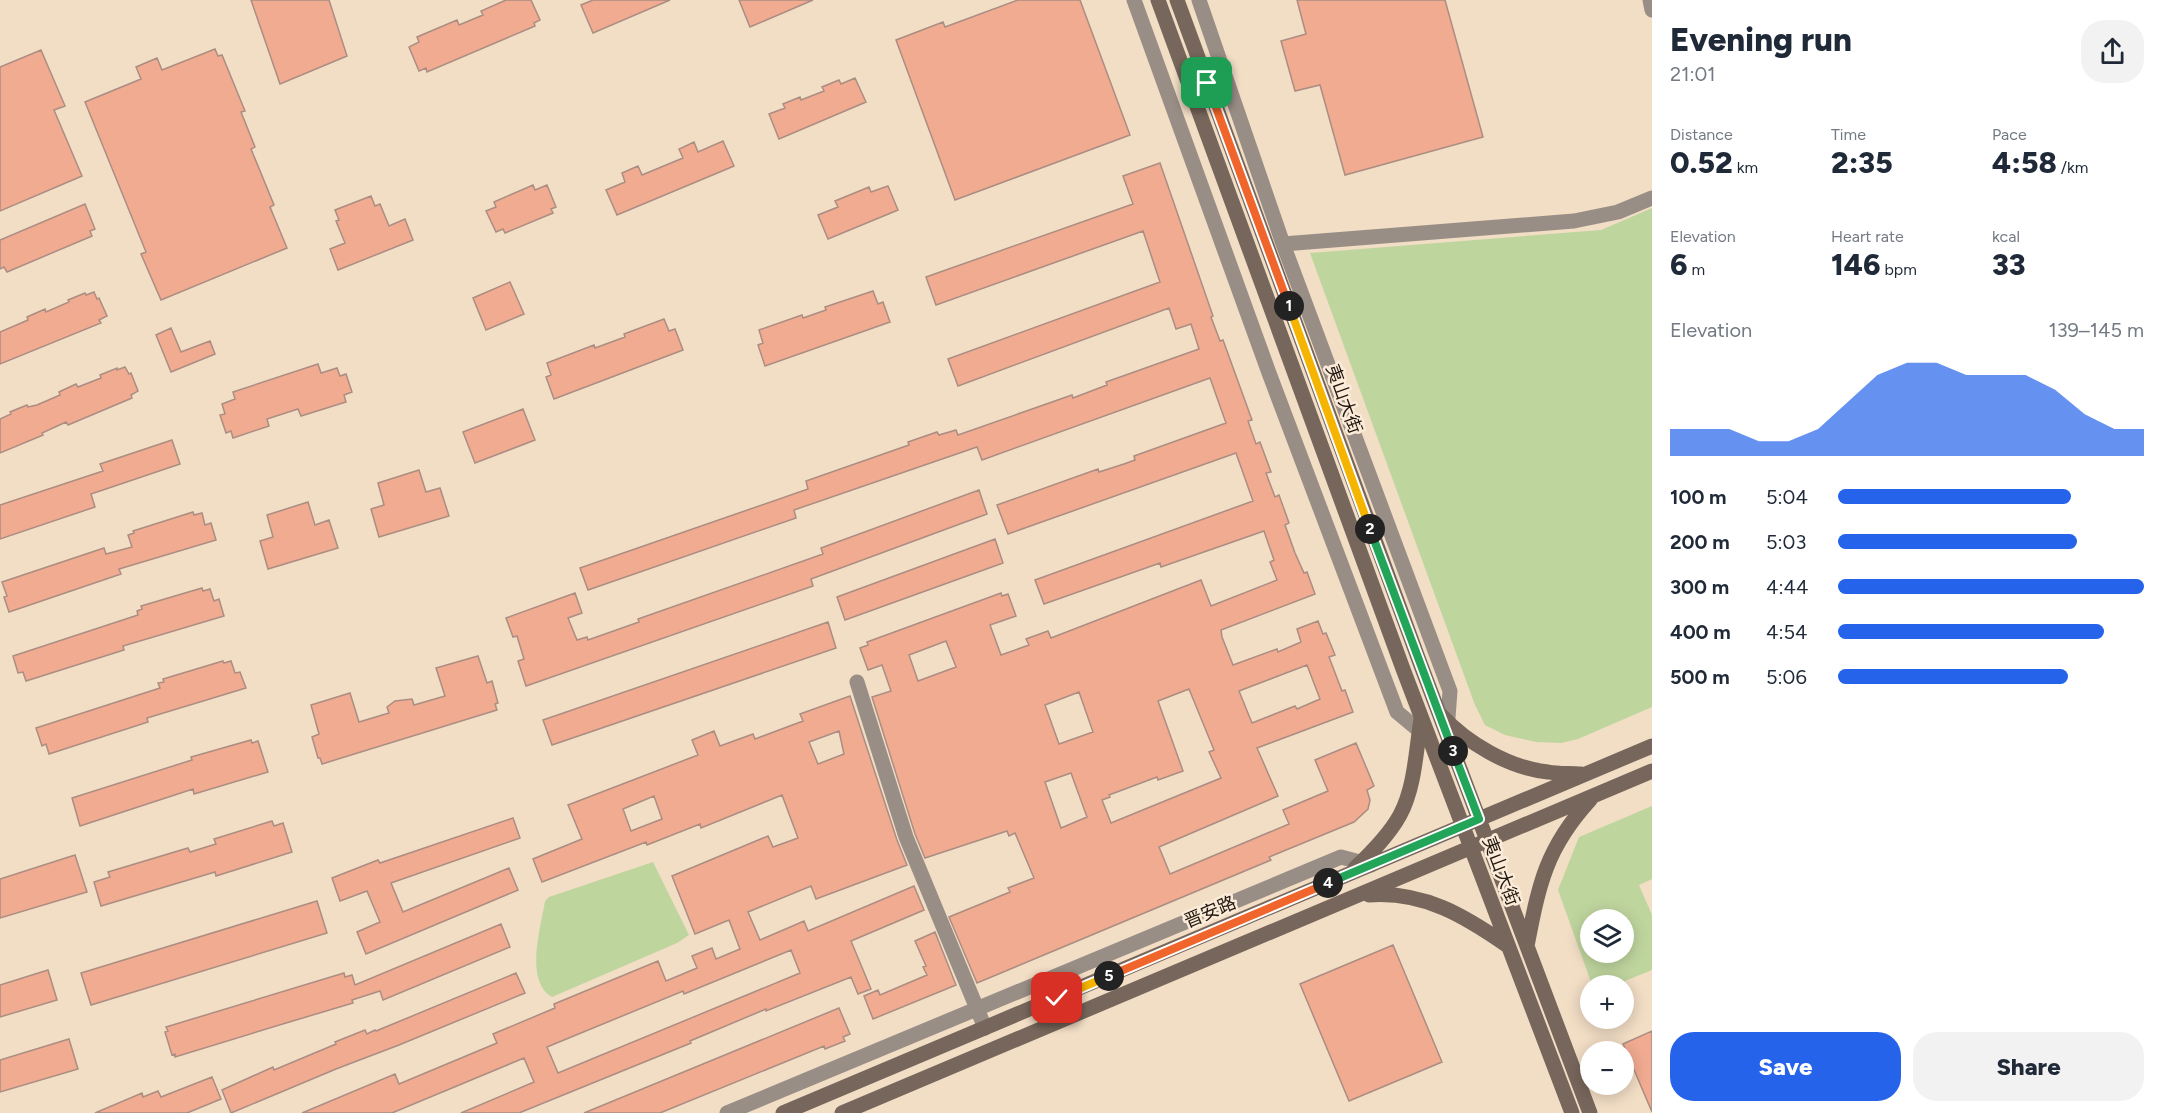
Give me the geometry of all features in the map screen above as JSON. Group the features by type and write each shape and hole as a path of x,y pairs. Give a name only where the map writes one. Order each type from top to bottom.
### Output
{"main road":[{"name":"夷山大街","path":"1158,0 1423,729 1463,826 1572,1113"},
{"name":"夷山大街","path":"1177,0 1487,841 1590,1113"},
{"path":"1444,722 1473,742 1521,766 1547,772 1587,774"},
{"path":"1366,864 1401,813 1411,782 1423,729"},
{"name":"晋安路","path":"783,1113 1346,876 1366,864 1463,826 1652,746"},
{"path":"842,1113 1652,771"},
{"path":"1527,946 1537,894 1547,863 1576,815 1593,796"},
{"path":"1357,896 1382,894 1443,906 1468,918 1509,946"}],"street":[{"path":"1134,0 1265,362 1397,712 1423,729"},
{"path":"1199,0 1283,244 1450,691 1444,722"},
{"path":"1650,0 1652,10"},
{"path":"1283,244 1596,218 1652,198"},
{"path":"857,682 906,837 985,1028"},
{"path":"727,1113 1341,857 1366,864"}],"green space":[{"path":"1652,208 1652,707 1578,739 1561,743 1536,742 1505,735 1485,725 1475,705 1310,253 1601,230"},
{"path":"1652,806 1652,879 1639,885 1652,915 1652,970 1634,977 1634,975 1588,975 1584,963 1634,963 1634,909 1580,909 1580,951 1558,890 1579,837"},
{"path":"653,862 689,935 677,943 552,997 543,989 536,966 545,901 549,897"}],"building":[{"path":"251,0 329,0 347,56 280,84"},
{"path":"506,0 531,0 540,20 534,23 535,26 427,72 426,68 419,71 409,47 419,42 417,37 457,20 459,25 483,15 481,11"},
{"path":"593,0 670,0 593,33 581,5"},
{"path":"739,0 813,0 750,27"},
{"path":"1018,0 1080,0 1130,135 955,200 896,40 943,22 945,27"},
{"path":"1297,0 1445,0 1483,137 1345,175 1320,85 1295,91 1281,41 1306,34"},
{"path":"215,49 218,56 222,55 245,111 241,112 255,147 251,149 274,205 270,207 287,248 161,300 141,254 146,252 85,102 141,79 136,67 157,58 162,70"},
{"path":"41,50 65,106 54,110 82,176 0,211 0,67"},
{"path":"855,78 866,102 779,139 769,114 785,108 783,104 824,91 822,87 839,80 841,84"},
{"path":"723,141 734,166 617,215 606,190 625,182 622,173 638,166 642,175 683,158 679,149 694,142 698,152"},
{"path":"1160,163 1213,316 1211,317 1220,341 1223,340 1252,420 1248,421 1256,444 1260,442 1271,472 1266,473 1275,497 1279,495 1289,523 1285,525 1295,553 1304,573 1307,572 1315,594 1221,630 1233,665 1277,649 1278,652 1301,642 1297,629 1318,621 1335,655 1329,657 1353,712 1257,748 1278,796 1159,847 1170,874 1289,824 1283,810 1328,791 1315,760 1356,743 1374,786 1367,790 1370,800 1368,809 1354,822 1269,857 1271,860 977,983 949,917 1010,892 1008,888 1034,878 1015,833 1009,836 1007,831 925,858 915,834 872,697 891,691 882,665 868,670 860,648 868,645 867,642 1001,593 1002,596 1008,594 1016,616 990,625 1001,655 1029,645 1026,639 1048,631 1051,638 1201,580 1211,606 1277,580 1270,562 1274,560 1264,531 1161,567 1160,563 1044,604 1035,580 1253,501 1236,453 1008,534 997,505 1098,469 1099,472 1124,464 1135,460 1134,456 1226,423 1210,378 982,460 977,447 794,510 796,518 588,590 580,568 808,489 806,481 909,445 908,442 937,432 939,435 956,430 958,435 1072,395 1073,398 1107,385 1106,382 1199,349 1191,324 1176,329 1169,308 958,386 948,359 1160,282 1143,231 936,305 926,277 1133,204 1123,176","holes":["946,641 956,667 918,681 909,655","1307,665 1320,699 1252,723 1239,691","1189,689 1214,750 1209,752 1221,778 1111,823 1102,800 1110,797 1109,795 1157,777 1158,780 1183,771 1158,701","1079,692 1093,732 1059,744 1045,705","1071,773 1087,817 1061,828 1045,782"]},
{"path":"533,185 535,190 547,185 556,207 551,209 553,213 505,233 503,229 496,232 486,211 496,207 494,202"},
{"path":"888,186 898,210 828,239 818,215 838,207 835,201 869,187 871,192"},
{"path":"371,196 375,206 380,204 389,226 405,219 413,240 338,270 330,249 345,243 336,221 339,220 335,210"},
{"path":"85,204 95,229 90,231 92,236 7,272 4,267 0,269 0,240"},
{"path":"510,282 524,314 486,330 473,298"},
{"path":"873,291 878,304 883,302 890,322 765,366 758,345 763,343 759,330 802,315 803,318 826,310 825,307"},
{"path":"94,292 107,316 99,320 101,323 0,364 0,332 28,320 27,317 45,309 46,312 69,302 68,300"},
{"path":"664,319 669,331 675,329 683,350 554,399 546,377 551,375 547,363 594,345 595,348 625,337 624,334"},
{"path":"171,328 181,352 210,341 215,354 171,372 156,335"},
{"path":"318,364 321,373 337,368 340,376 346,374 352,392 344,395 346,402 301,416 298,409 267,419 269,426 233,438 231,431 226,433 220,415 225,414 222,404 235,399 233,392"},
{"path":"125,367 129,374 131,373 138,391 131,395 132,398 68,425 66,422 42,433 43,435 0,453 0,419 11,414 10,412 27,405 28,407 37,405 60,395 59,392 76,384 78,387 101,378 100,375"},
{"path":"523,409 535,440 475,463 463,432"},
{"path":"172,440 180,464 91,494 95,507 0,539 0,505 103,471 100,464"},
{"path":"419,470 426,492 440,488 449,516 379,537 371,509 384,505 378,483"},
{"path":"979,490 987,514 811,579 813,586 526,686 518,661 524,659 517,636 513,637 506,618 575,593 582,613 568,618 577,640 587,637 588,640 639,622 638,619 823,554 821,548"},
{"path":"308,502 315,525 329,520 338,548 268,569 260,541 273,537 267,515"},
{"path":"193,512 194,515 202,513 205,525 211,523 216,540 119,569 121,574 9,612 2,582 104,548 106,554 132,547 128,535 134,533 133,531"},
{"path":"995,539 1003,563 845,620 837,597"},
{"path":"202,588 203,591 210,589 214,601 219,599 224,616 123,646 124,650 26,681 23,672 18,673 13,656 138,615 137,611 142,609 141,606"},
{"path":"828,622 836,648 552,745 543,720"},
{"path":"478,656 487,683 492,681 498,703 495,704 497,710 322,764 318,758 312,737 319,734 311,705 350,693 359,722 389,713 387,707 395,701 412,699 414,705 445,696 436,668"},
{"path":"223,661 224,663 231,661 235,673 240,672 246,688 147,718 148,722 49,754 46,744 42,746 36,728 160,688 158,683 164,682 163,679"},
{"path":"850,696 907,865 816,899 811,886 748,912 760,940 804,921 808,931 914,886 924,910 851,941 871,989 858,994 851,977 766,1011 766,1009 690,1041 691,1043 519,1113 461,1113 534,1082 524,1058 392,1113 302,1113 395,1074 399,1084 497,1043 493,1034 555,1008 554,1004 658,961 666,981 697,968 692,956 712,948 716,959 740,949 729,920 695,934 672,876 768,836 773,847 798,838 782,795 701,828 700,824 647,845 646,842 542,882 533,859 582,839 568,805 698,755 692,740 714,731 720,746 753,734 755,739 803,721 800,714","holes":["839,731 844,754 818,764 809,742","654,796 662,819 631,831 623,809","791,950 800,973 558,1073 547,1047 683,991 684,994"]},
{"path":"251,740 252,743 258,741 268,772 194,794 193,789 80,826 72,798 192,760 191,757"},
{"path":"513,818 520,838 391,883 403,912 509,868 518,890 366,954 357,932 380,922 367,891 340,901 332,878 378,860 380,863"},
{"path":"272,821 274,826 283,823 292,852 216,876 215,872 101,906 94,882 110,877 108,872 188,848 190,852 216,844 214,839"},
{"path":"75,855 87,892 0,918 0,879"},
{"path":"317,901 327,933 91,1005 81,973"},
{"path":"501,924 510,947 383,1000 380,991 352,1000 353,1003 175,1057 175,1054 172,1055 165,1032 168,1031 166,1027 344,973 345,977 352,975 355,985"},
{"path":"935,932 956,985 873,1019 864,996 878,990 880,995 927,975 923,967 926,966 915,941"},
{"path":"1393,945 1442,1062 1349,1101 1300,984"},
{"path":"48,970 57,1000 0,1017 0,985"},
{"path":"516,973 525,993 231,1113 222,1090 365,1030 367,1034 376,1031"},
{"path":"839,1008 850,1034 843,1037 845,1041 825,1049 824,1046 660,1113 584,1113"},
{"path":"1652,1031 1652,1112 1634,1070 1634,1041 1630,1041"},
{"path":"69,1039 78,1069 0,1092 0,1060"},
{"path":"212,1077 221,1099 187,1113 95,1113 142,1093 143,1097 158,1091 161,1097"}],"route":[{"path":"1057,998 1479,819 1207,83"}]}
